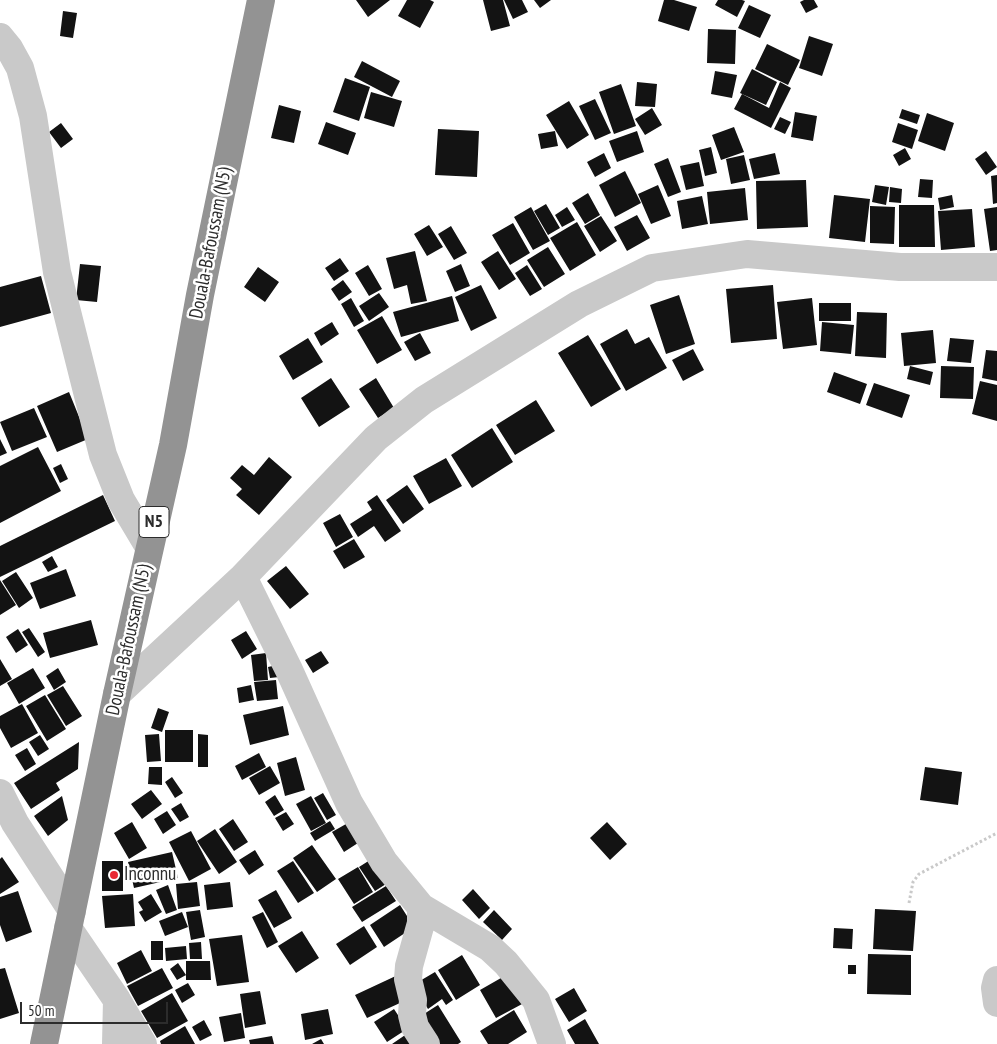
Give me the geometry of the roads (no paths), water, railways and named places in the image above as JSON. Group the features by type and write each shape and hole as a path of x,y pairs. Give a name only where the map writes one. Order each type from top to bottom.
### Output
{"highway":[{"name":"Douala-Bafoussam (N5)","path":"44,1044 117,694 173,445 200,295 261,0"}],"street":[{"path":"0,37 9,48 20,68 27,94 56,272 103,456 121,500 149,547"},
{"path":"117,694 243,577 376,438 424,400 579,304 652,268 747,254 900,267 997,266"},
{"path":"243,577 289,670 349,802 384,862 421,907 490,948 506,963 536,1000 552,1044"},
{"path":"0,793 70,920 143,1044"},
{"path":"421,907 421,923 409,966 408,979 413,1000 412,1015 415,1027 426,1044"},
{"path":"997,980 995,988 997,1003"},
{"path":"116,1044 117,1000"}],"place":[{"name":"Inconnu","path":"114,875"}]}
